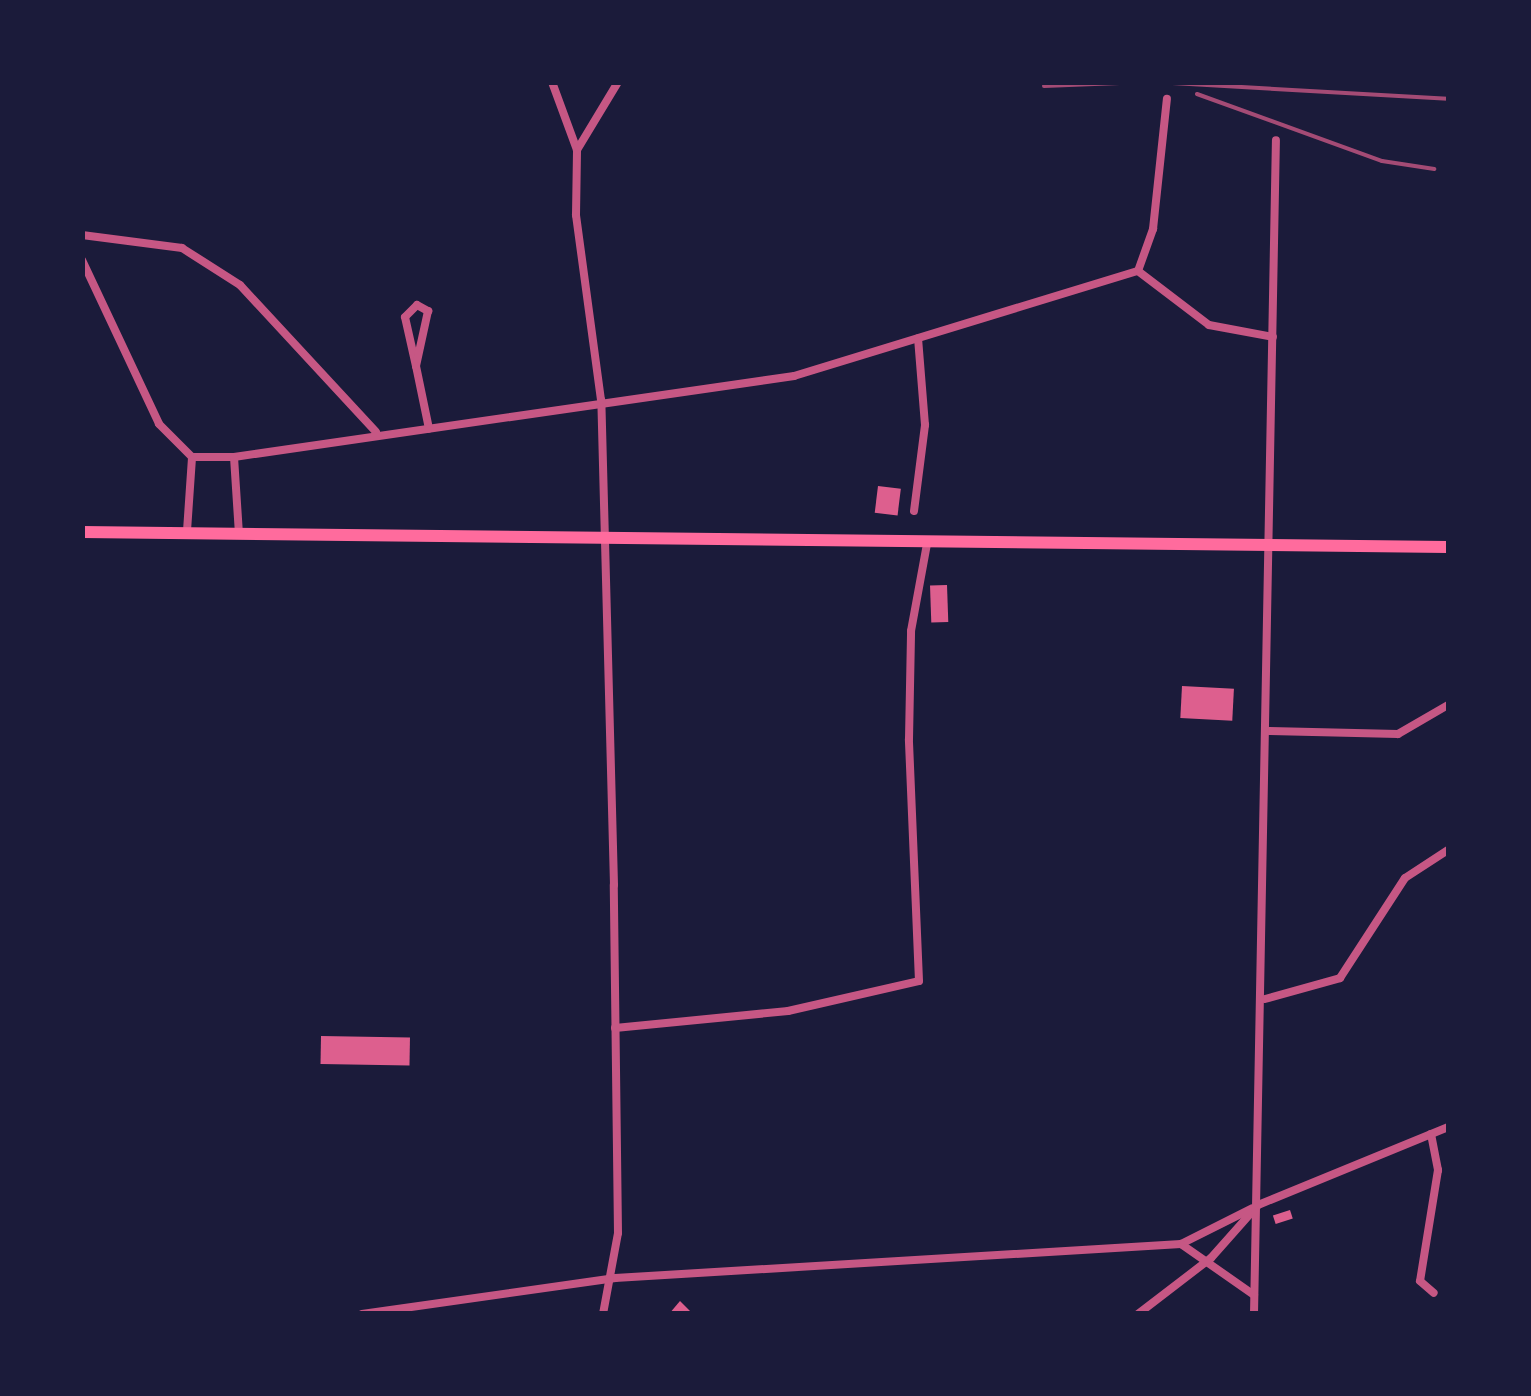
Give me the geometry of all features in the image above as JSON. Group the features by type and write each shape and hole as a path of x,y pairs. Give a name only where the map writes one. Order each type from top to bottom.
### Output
{"main road":[{"path":"82,532 1275,549 1448,548"}],"street":[{"path":"552,82 578,150 576,215 601,400 615,1028 616,1278 603,1314"},
{"path":"578,150 618,82"},
{"path":"1138,271 1154,229 1167,99"},
{"path":"1254,1314 1275,549 1276,140"},
{"path":"82,235 182,248 240,285 376,432"},
{"path":"82,260 159,424 192,457 234,457 376,432 429,429 601,400 794,376 1138,271"},
{"path":"1138,271 1209,324 1273,337"},
{"path":"416,366 428,311 417,305 404,316 429,429"},
{"path":"914,511 925,426 918,338"},
{"path":"187,532 192,457"},
{"path":"234,457 239,534"},
{"path":"615,1028 788,1010 919,981 911,631 927,544"},
{"path":"1269,731 1398,734 1448,705"},
{"path":"1265,999 1340,978 1405,878 1448,850"},
{"path":"362,1314 616,1278 1181,1244 1258,1206 1448,1127"},
{"path":"1431,1134 1438,1170 1420,1280 1434,1293"},
{"path":"1138,1314 1211,1258 1258,1206"},
{"path":"1181,1244 1211,1258 1254,1295"}],"building":[{"path":"878,486 901,489 898,516 875,513"},
{"path":"947,585 948,622 931,623 930,586"},
{"path":"1182,686 1234,689 1232,721 1180,718"},
{"path":"321,1036 410,1038 409,1066 321,1064"},
{"path":"1290,1210 1293,1219 1276,1224 1273,1216"},
{"path":"680,1301 693,1314 669,1314"}],"railway":[{"path":"1044,86 1145,82"},
{"path":"1155,82 1448,99"},
{"path":"1197,94 1382,161 1434,169"}]}
